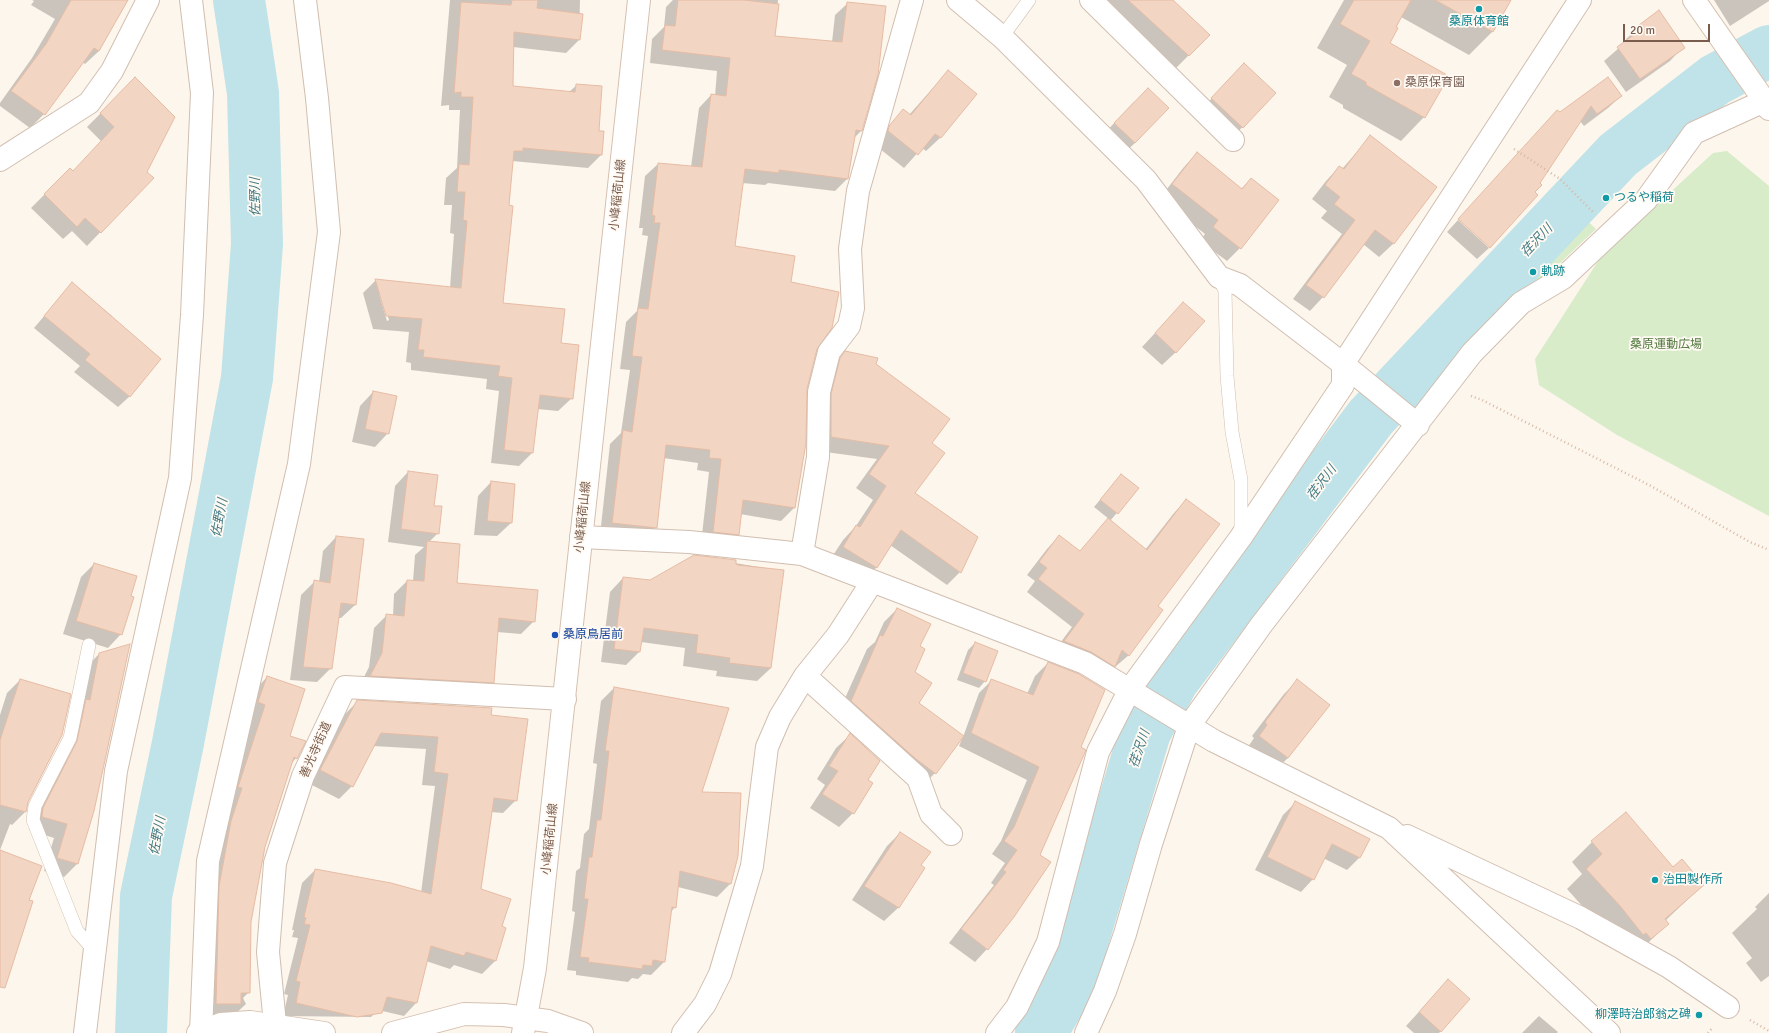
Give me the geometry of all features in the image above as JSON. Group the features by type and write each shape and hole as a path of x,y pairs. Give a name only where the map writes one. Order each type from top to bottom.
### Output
{"street":[{"path":"0,160 89,103 112,71 148,0"},
{"path":"85,1033 116,771 149,629 180,478 192,315 202,93 191,0"},
{"path":"305,0 317,98 329,232 299,464 208,861 200,1033 221,1024 250,1022 277,1028 324,1033"},
{"name":"小峰稲荷山線","path":"524,1026 536,968 639,0"},
{"path":"802,554 818,457 820,392 829,352 849,326 853,308 850,249 858,191 912,0"},
{"path":"958,0 1002,37 1146,180 1219,277 1240,286 1351,370 1414,421"},
{"path":"1090,0 1233,140"},
{"path":"997,1033 1017,1007 1048,942 1098,752 1132,691 1241,537 1344,385 1351,370 1493,135 1580,0"},
{"path":"1086,1033 1105,991 1125,934 1185,723 1262,624 1414,421 1446,387 1472,353 1521,303 1564,278 1646,200 1694,133 1764,101 1694,0"},
{"path":"581,537 689,542 802,554 872,582 1085,662 1214,742 1389,828 1581,918 1669,967 1728,1007"},
{"path":"683,1033 705,1004 720,974 752,866 766,747 780,717 805,676 838,635 872,582"},
{"path":"805,676 918,778 932,814 951,834"},
{"name":"善光寺街道","path":"277,1028 268,952 275,863 303,776 345,687 565,699"},
{"path":"1389,828 1609,1033"},
{"path":"393,1033 464,1014 504,1015 524,1026 548,1021 582,1033"}],"lane":[{"path":"1002,37 1029,0"},
{"path":"1219,277 1225,291 1228,383 1232,432 1242,480 1241,537"},
{"path":"89,645 70,738 35,806 33,820 77,931 94,950"}],"path":[{"path":"1493,135 1560,179 1595,214"},
{"path":"1446,387 1482,400 1649,485 1750,542 1769,550"}],"green space":[{"name":"桑原運動広場","path":"1727,151 1769,186 1769,516 1617,435 1539,385 1535,359 1602,255 1713,153"},
{"path":"1579,213 1596,229 1560,263 1527,289 1518,281"}],"building":[{"path":"71,0 128,0 99,51 94,48 45,115 11,91 46,44"},
{"path":"512,0 538,0 537,8 583,14 580,40 514,32 513,86 575,92 576,84 602,86 599,131 604,131 602,155 523,148 523,151 514,151 509,205 513,206 503,303 565,309 561,343 579,345 573,399 540,395 533,453 504,450 512,378 498,376 500,366 423,357 424,350 418,350 422,319 386,316 375,279 461,288 467,221 463,220 465,192 457,192 459,164 469,165 473,97 461,97 461,92 454,93 461,2 511,5"},
{"path":"678,0 744,0 779,4 775,36 842,42 847,2 886,6 878,75 862,131 856,130 848,179 779,170 779,173 745,169 735,246 795,256 791,282 839,292 832,328 817,349 807,389 806,443 795,508 743,500 739,535 713,532 721,459 709,458 710,450 666,445 657,528 612,523 623,430 632,432 642,357 632,356 638,308 648,309 660,223 654,223 655,216 652,215 658,163 702,167 711,94 726,96 730,58 662,50 665,25 675,26"},
{"path":"1128,0 1173,0 1210,35 1189,56"},
{"path":"1354,0 1411,0 1396,27 1398,28 1390,43 1449,76 1425,118 1366,85 1366,82 1351,74 1370,41 1340,24"},
{"name":"桑原体育館","path":"1435,0 1511,0 1493,32"},
{"path":"1659,10 1685,48 1640,79 1617,47 1642,29 1639,25"},
{"path":"1244,63 1276,93 1243,128 1211,98"},
{"path":"948,70 977,94 941,138 935,134 918,155 888,131 889,126 903,109 911,115"},
{"path":"135,77 175,117 147,172 154,178 101,233 85,218 77,227 44,194 70,168 73,171 114,127 100,113"},
{"path":"1608,77 1622,96 1597,114 1591,106 1540,183 1542,185 1535,192 1538,195 1490,248 1458,219 1557,110 1560,112"},
{"path":"1148,88 1169,108 1135,143 1114,123"},
{"path":"1370,135 1437,187 1394,244 1375,230 1324,298 1306,285 1355,220 1334,204 1340,197 1325,185 1339,166 1344,169"},
{"path":"1197,152 1242,189 1251,178 1279,200 1241,249 1213,227 1218,220 1172,184"},
{"path":"72,282 161,359 130,397 85,360 90,354 44,316"},
{"path":"1183,302 1205,321 1176,353 1155,333"},
{"path":"845,351 878,358 876,364 950,419 932,443 945,453 915,493 978,537 961,573 901,530 877,568 843,547 856,525 860,527 886,486 869,474 889,446 831,437 831,394 840,358"},
{"path":"373,391 397,396 389,434 365,429"},
{"path":"408,471 438,475 434,506 442,506 439,534 401,529"},
{"path":"1121,474 1139,488 1118,514 1100,500"},
{"path":"491,481 515,484 512,523 487,521"},
{"path":"1186,499 1220,524 1158,606 1163,610 1129,656 1122,650 1115,667 1091,652 1064,641 1084,614 1038,579 1047,568 1039,562 1059,535 1080,551 1108,518 1147,550"},
{"path":"336,536 364,539 356,605 341,603 332,669 303,667 314,580 330,583"},
{"path":"427,541 460,544 457,583 538,590 535,622 499,618 494,683 370,676 382,653 386,614 404,616 407,580 424,581"},
{"path":"694,555 736,560 736,564 738,565 784,570 771,668 729,663 730,658 696,653 698,635 644,628 640,652 614,649 623,577 650,580"},
{"path":"94,563 137,576 131,596 134,597 122,635 76,621"},
{"path":"897,608 931,624 920,646 925,649 915,672 932,683 919,703 964,736 936,774 916,759 851,701 880,635 883,636"},
{"path":"975,642 998,651 986,682 963,673"},
{"path":"130,644 94,811 78,864 57,858 67,824 42,817 43,808 77,741 86,699 90,700 99,653"},
{"path":"1048,662 1079,674 1105,690 1081,747 1086,750 1040,855 1051,862 1014,917 988,950 961,929 1006,872 1003,870 1017,850 1004,841 1014,827 1039,767 971,733 991,679 1033,695"},
{"path":"267,676 305,689 290,736 306,741 297,759 294,757 265,847 251,922 250,993 241,993 241,1004 216,1004 219,886 231,821 242,788 238,787 265,705 258,702"},
{"path":"20,679 71,694 62,735 28,802 26,812 0,805 0,740"},
{"path":"1297,679 1330,705 1288,758 1259,736 1267,725 1265,722"},
{"path":"614,687 729,708 702,792 741,793 738,856 731,884 680,871 676,908 672,907 665,962 653,960 652,966 643,965 642,969 588,962 589,958 580,957 588,899 584,899 589,857 592,857 597,820 601,820 609,751 605,751"},
{"path":"357,700 492,708 491,715 528,719 517,801 494,798 481,889 511,899 502,926 506,928 496,961 466,952 464,956 431,946 417,1003 387,997 382,1013 357,1017 296,1003 300,982 296,981 310,925 304,924 306,918 304,917 315,869 391,883 431,894 448,774 434,772 438,737 381,733 353,787 320,770"},
{"path":"850,733 880,761 868,780 873,783 854,814 822,794 838,771 829,766"},
{"path":"1295,801 1370,839 1360,858 1332,844 1314,880 1267,857"},
{"name":"治田製作所","path":"1626,812 1673,867 1682,859 1704,885 1665,919 1669,924 1651,939 1646,933 1643,935 1621,907 1586,869 1602,854 1591,841"},
{"path":"900,832 931,852 921,865 925,868 899,908 864,886"},
{"path":"0,850 42,866 29,900 33,901 5,988 0,987"},
{"path":"1448,979 1470,999 1441,1032 1419,1012"}],"waterway":[{"name":"佐野川","path":"141,1033 146,896 178,743 247,378 257,244 253,93 239,0"},
{"name":"荏沢川","path":"1041,1033 1070,983 1145,732 1173,680 1371,417 1618,155 1715,80 1769,51"}],"place":[{"name":"桑原体育館","path":"1479,9"},
{"name":"桑原保育園","path":"1397,83"},
{"name":"つるや稲荷","path":"1606,198"},
{"name":"軌跡","path":"1533,272"},
{"name":"桑原鳥居前","path":"555,635"},
{"name":"治田製作所","path":"1655,880"},
{"name":"柳澤時治郎翁之碑","path":"1699,1015"}]}
